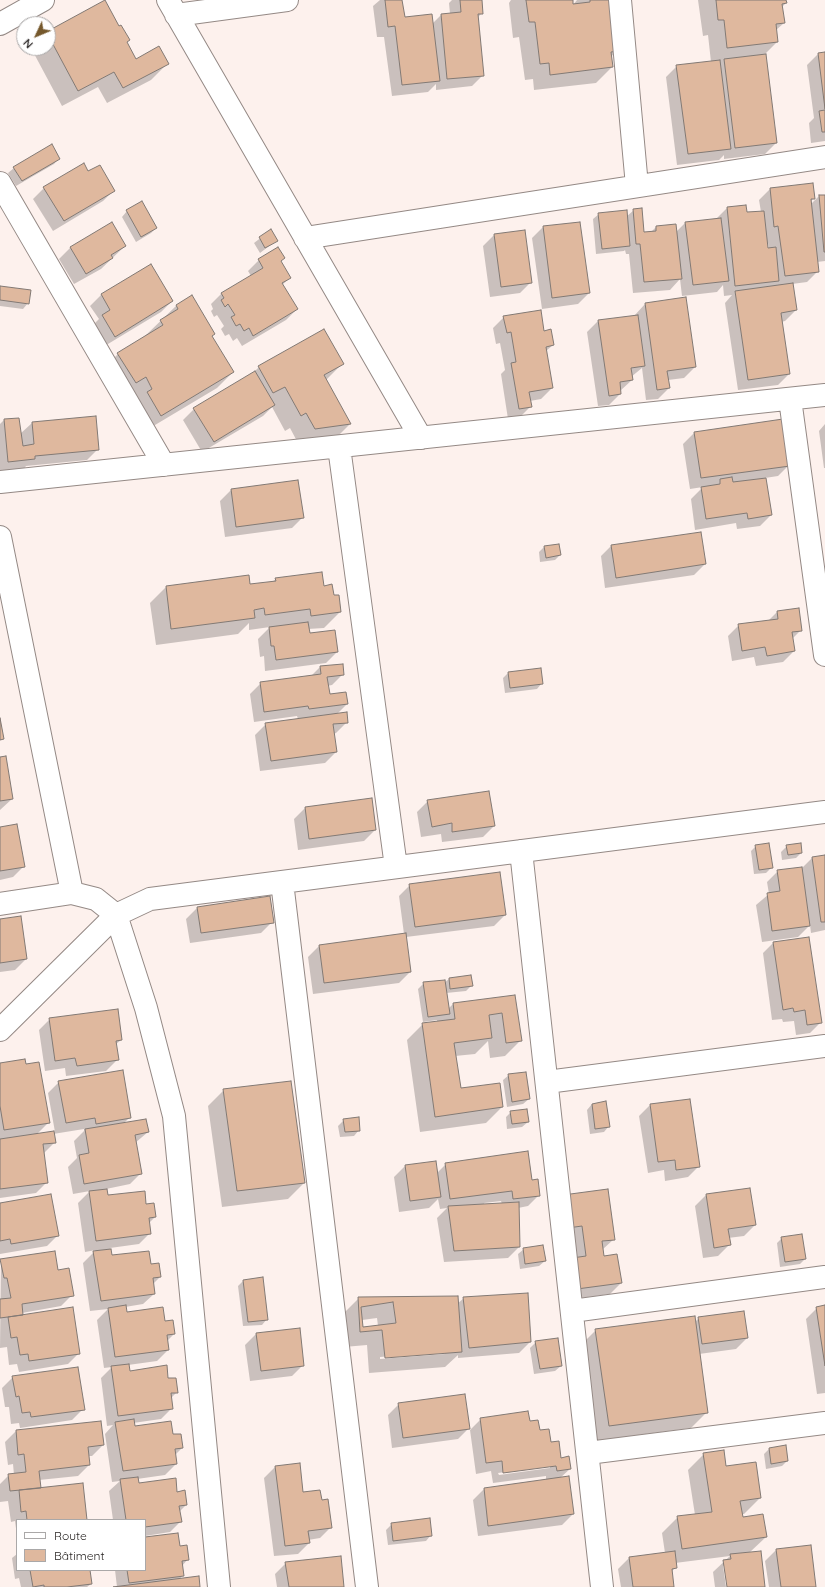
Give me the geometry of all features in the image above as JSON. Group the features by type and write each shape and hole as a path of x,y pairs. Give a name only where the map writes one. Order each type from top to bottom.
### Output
{"street":[{"path":"0,24 43,0"},
{"path":"287,0 172,8 422,438"},
{"path":"620,0 637,186"},
{"path":"305,238 825,157"},
{"path":"0,183 164,465"},
{"path":"0,482 825,395"},
{"path":"790,399 825,655"},
{"path":"339,447 396,867"},
{"path":"0,537 72,893"},
{"path":"0,1030 116,916 150,899 825,812"},
{"path":"521,851 602,1587"},
{"path":"282,882 367,1587"},
{"path":"0,904 72,893 96,899 116,916 146,1008 174,1116 220,1587"},
{"path":"547,1082 825,1046"},
{"path":"572,1311 825,1277"},
{"path":"588,1453 825,1423"}],"building":[{"path":"105,0 119,26 121,25 130,40 127,42 136,59 159,46 169,64 123,88 114,72 78,91 56,50 56,27"},
{"path":"385,0 402,0 405,17 432,14 440,81 402,85 395,26 388,27"},
{"path":"460,0 482,0 483,14 478,14 484,76 447,79 441,14 461,12"},
{"path":"526,0 573,0 573,4 590,2 590,0 617,0 618,51 611,52 613,67 550,75 549,63 540,64 535,22 529,22"},
{"path":"716,0 786,0 787,3 782,4 785,23 776,24 778,42 727,48 724,20 718,20"},
{"path":"825,52 825,109 818,53"},
{"path":"766,54 777,143 735,148 724,59"},
{"path":"720,60 731,149 688,154 676,65"},
{"path":"825,110 825,132 822,132 819,111"},
{"path":"52,144 60,159 22,181 13,167"},
{"path":"84,163 88,171 100,165 115,191 64,221 43,187"},
{"path":"813,183 815,199 811,199 819,272 785,276 778,226 774,227 770,188"},
{"path":"819,195 825,195 825,252 824,252"},
{"path":"142,201 157,228 141,237 126,210"},
{"path":"746,205 747,212 764,211 768,248 776,247 779,281 735,286 727,207"},
{"path":"642,208 644,232 656,231 656,226 676,224 682,279 644,282 640,244 636,244 633,209"},
{"path":"627,210 630,246 602,249 598,213"},
{"path":"721,218 729,281 693,285 685,222"},
{"path":"112,222 126,246 111,255 113,258 86,274 70,247"},
{"path":"580,222 590,293 552,298 543,226"},
{"path":"271,229 278,241 265,248 259,237"},
{"path":"525,230 532,283 501,287 494,234"},
{"path":"278,247 285,258 281,261 291,278 282,283 298,309 253,336 249,328 244,331 240,324 236,326 231,317 235,315 228,304 225,307 221,300 224,298 221,293 263,268 258,259"},
{"path":"151,264 173,301 115,337 102,315 110,310 101,294"},
{"path":"793,283 797,310 781,313 790,374 748,380 735,291"},
{"path":"0,286 31,290 29,304 0,300"},
{"path":"192,295 215,334 212,336 234,372 161,416 147,392 152,389 146,377 136,383 117,353 163,325 160,320 178,309 176,305"},
{"path":"686,297 696,367 667,371 670,388 657,390 645,303"},
{"path":"541,310 544,331 551,329 554,345 546,347 553,388 529,392 532,407 519,409 511,363 516,362 511,332 507,333 503,316"},
{"path":"638,315 645,366 631,368 633,380 620,382 621,394 609,396 598,320"},
{"path":"324,329 344,364 324,375 351,424 315,429 306,413 301,416 285,387 273,393 258,366"},
{"path":"255,371 275,405 214,442 193,408"},
{"path":"96,416 99,450 35,456 35,459 8,462 4,419 19,418 23,446 34,444 32,422"},
{"path":"783,419 790,466 701,478 694,432"},
{"path":"732,477 733,482 766,478 772,515 748,519 747,513 706,519 701,487 720,484 720,479"},
{"path":"298,480 304,518 236,527 231,489"},
{"path":"701,532 706,564 616,578 611,545"},
{"path":"559,544 561,555 546,558 544,546"},
{"path":"322,572 324,586 332,584 334,595 339,595 341,612 311,616 310,609 265,615 264,608 254,610 255,618 171,629 166,586 249,575 250,584 276,581 275,578"},
{"path":"799,608 802,631 792,632 795,651 767,656 765,647 742,651 738,624 778,619 777,611"},
{"path":"308,622 310,633 335,630 338,652 276,660 274,646 271,646 269,627"},
{"path":"343,664 344,675 327,677 330,694 346,692 348,704 309,709 308,706 264,712 260,682 321,674 320,666"},
{"path":"541,668 543,684 510,688 508,672"},
{"path":"347,712 348,723 333,724 337,752 271,761 265,723"},
{"path":"0,718 4,739 0,740"},
{"path":"6,756 13,799 0,801 0,757"},
{"path":"489,791 495,826 452,832 452,823 432,827 427,800"},
{"path":"372,798 376,830 309,839 305,807"},
{"path":"17,824 25,867 0,871 0,827"},
{"path":"769,843 773,868 759,870 755,845"},
{"path":"801,843 802,853 788,855 786,845"},
{"path":"825,855 825,922 821,922 812,857"},
{"path":"802,867 810,926 772,931 767,893 780,891 777,870"},
{"path":"500,872 506,915 415,927 409,884"},
{"path":"270,896 274,923 201,933 197,907"},
{"path":"21,916 27,959 0,963 0,919"},
{"path":"406,933 411,972 324,983 319,945"},
{"path":"809,937 822,1023 807,1025 805,1010 794,1012 793,1008 783,1010 773,942"},
{"path":"471,975 473,986 450,989 449,978"},
{"path":"445,980 450,1014 428,1017 423,982"},
{"path":"515,995 522,1041 506,1043 502,1013 489,1015 492,1038 454,1043 461,1088 500,1083 503,1107 435,1117 422,1023 455,1019 453,1003"},
{"path":"118,1009 122,1040 116,1041 119,1060 77,1066 75,1058 55,1061 49,1018"},
{"path":"25,1059 26,1064 39,1062 50,1123 4,1130 0,1106 0,1063"},
{"path":"123,1070 131,1118 96,1124 95,1118 66,1123 58,1081"},
{"path":"526,1072 530,1099 512,1102 508,1074"},
{"path":"291,1081 305,1183 237,1191 223,1089"},
{"path":"690,1099 700,1167 676,1170 675,1160 658,1162 650,1104"},
{"path":"606,1101 610,1127 595,1129 592,1104"},
{"path":"527,1109 529,1122 512,1124 510,1111"},
{"path":"359,1117 360,1131 345,1132 343,1119"},
{"path":"146,1119 149,1132 135,1135 142,1174 84,1184 79,1155 89,1153 85,1129"},
{"path":"54,1131 56,1143 43,1144 48,1183 0,1189 0,1139"},
{"path":"528,1151 532,1180 538,1179 540,1196 513,1199 512,1191 450,1199 445,1163"},
{"path":"436,1161 441,1197 410,1201 405,1165"},
{"path":"750,1188 756,1225 728,1229 731,1245 714,1248 706,1194"},
{"path":"107,1189 108,1195 145,1191 146,1204 154,1203 156,1217 149,1218 151,1234 96,1241 89,1191"},
{"path":"608,1189 615,1240 602,1241 604,1256 617,1254 622,1283 577,1289 572,1258 586,1256 582,1226 568,1228 563,1195"},
{"path":"51,1194 59,1236 11,1244 10,1239 0,1241 0,1203"},
{"path":"519,1202 520,1247 454,1251 448,1206"},
{"path":"802,1234 806,1259 785,1262 781,1237"},
{"path":"543,1245 546,1261 525,1264 523,1248"},
{"path":"111,1249 112,1255 149,1251 151,1264 159,1263 161,1277 153,1278 155,1294 101,1301 93,1251"},
{"path":"55,1251 58,1270 69,1268 74,1296 22,1304 23,1315 0,1318 0,1299 11,1298 7,1278 4,1278 0,1259"},
{"path":"263,1277 268,1320 248,1322 243,1280"},
{"path":"528,1293 531,1342 469,1348 463,1297"},
{"path":"458,1296 462,1352 385,1358 382,1330 360,1332 358,1297","holes":["393,1302 396,1323 363,1327 361,1307"]},
{"path":"126,1305 127,1312 163,1307 165,1321 173,1320 175,1334 167,1335 169,1350 115,1357 108,1308"},
{"path":"825,1305 825,1366 816,1307"},
{"path":"73,1307 80,1354 29,1361 28,1354 20,1355 17,1337 11,1338 8,1317"},
{"path":"744,1311 748,1338 702,1344 698,1317"},
{"path":"695,1316 708,1413 609,1426 595,1329"},
{"path":"300,1328 304,1366 261,1371 256,1333"},
{"path":"558,1338 562,1366 540,1369 535,1341"},
{"path":"129,1364 130,1371 167,1365 168,1378 176,1378 178,1393 171,1393 173,1409 118,1416 111,1366"},
{"path":"78,1367 85,1410 31,1417 30,1412 22,1413 19,1396 16,1397 12,1376"},
{"path":"465,1394 470,1429 403,1438 398,1403"},
{"path":"528,1411 530,1421 538,1420 540,1430 549,1429 551,1442 559,1441 561,1458 569,1456 571,1469 557,1471 556,1466 503,1473 502,1461 486,1463 480,1418"},
{"path":"134,1419 135,1426 171,1421 173,1434 181,1434 183,1448 175,1449 177,1464 123,1471 115,1422"},
{"path":"101,1421 104,1445 88,1447 90,1465 39,1471 41,1488 10,1491 8,1474 26,1472 24,1454 18,1455 16,1430"},
{"path":"786,1445 788,1461 771,1464 769,1448"},
{"path":"724,1450 726,1466 756,1462 761,1498 740,1501 743,1517 763,1514 767,1537 682,1549 677,1516 712,1512 703,1453"},
{"path":"300,1463 303,1492 320,1490 322,1500 328,1499 332,1528 308,1531 310,1543 285,1546 275,1466"},
{"path":"569,1476 574,1514 488,1526 484,1488"},
{"path":"138,1477 139,1483 176,1478 177,1492 185,1490 187,1505 179,1506 182,1522 146,1527 146,1519 126,1519 120,1479"},
{"path":"83,1483 87,1519 27,1519 26,1511 21,1512 19,1490"},
{"path":"430,1518 432,1536 393,1541 391,1523"},
{"path":"178,1533 180,1546 187,1545 189,1560 182,1561 184,1576 129,1583 127,1571 146,1571 146,1537"},
{"path":"811,1545 816,1587 781,1587 776,1549"},
{"path":"675,1551 677,1568 672,1569 674,1587 633,1587 629,1557"},
{"path":"761,1551 765,1587 727,1587 723,1560 731,1559 730,1554"},
{"path":"341,1556 344,1587 289,1587 285,1562"},
{"path":"30,1571 90,1571 92,1584 67,1587 44,1587 44,1585 33,1587"},
{"path":"199,1576 200,1587 113,1587"}]}
